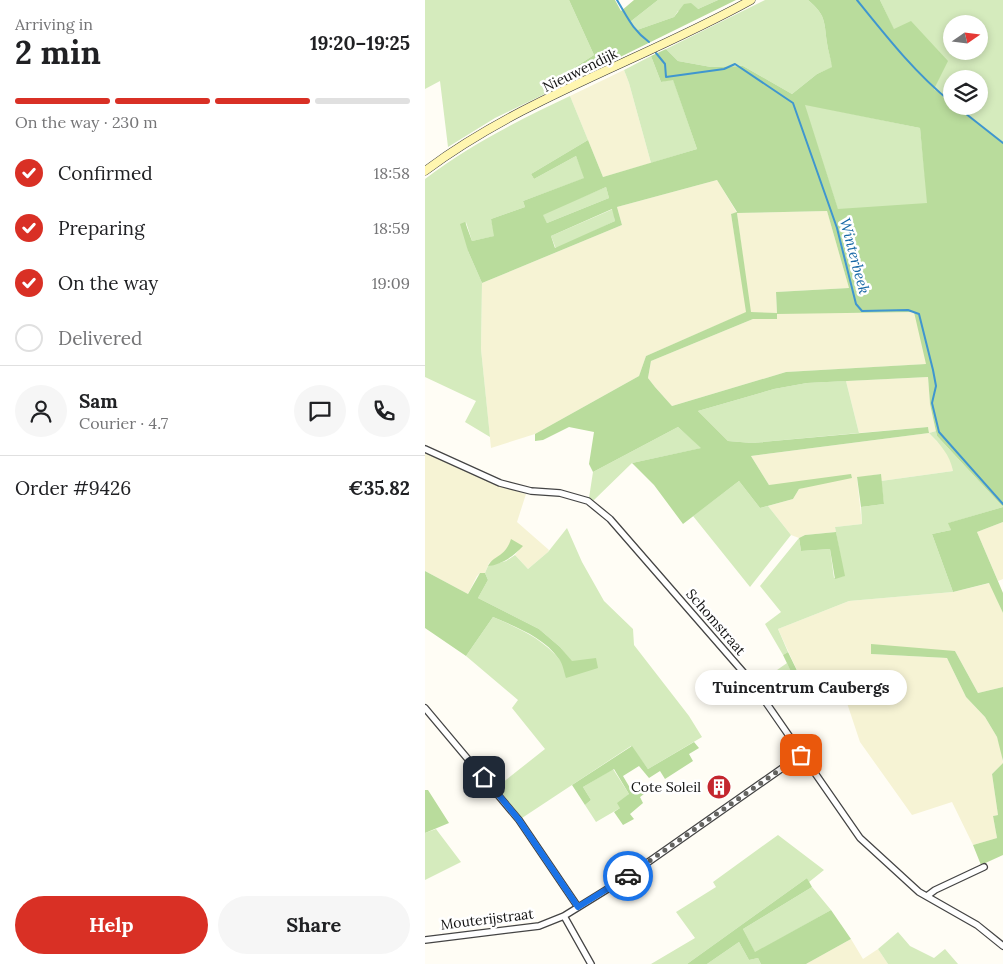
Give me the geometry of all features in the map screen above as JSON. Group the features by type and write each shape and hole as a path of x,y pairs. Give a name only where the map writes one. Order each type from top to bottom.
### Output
{"street":[{"name":"Nieuwendijk","path":"426,170 458,148 508,119 751,0"},
{"name":"Schomstraat","path":"425,448 500,484 531,491 573,496 588,501 595,506 610,519 751,681 860,838 906,882 977,925 1003,946"},
{"path":"425,708 519,820 578,907"},
{"name":"Mouterijstraat","path":"425,940 539,926 564,916 643,866 801,755"},
{"path":"927,896 935,890 984,867"},
{"path":"564,916 591,964"}],"shaded area":[{"path":"624,70 651,163 603,177 570,96"},
{"path":"717,180 737,213 731,214 747,312 646,356 639,376 535,434 491,448 481,349 482,283 622,225 617,207"},
{"path":"827,211 849,288 776,292 777,313 915,312 927,364 786,372 672,406 648,378 651,361 753,319 776,314 750,312 737,213"},
{"path":"928,377 930,404 936,431 929,433 928,427 859,433 846,381"},
{"path":"929,433 945,450 952,463 953,471 881,481 880,474 857,478 862,524 835,527 836,532 805,535 799,538 791,535 768,506 793,499 799,489 821,483 769,485 751,456"},
{"path":"425,452 496,485 526,494 517,522 549,550 548,552 528,569 515,555 522,546 509,546 504,553 489,563 485,573 480,573 477,576 468,594 425,571"},
{"path":"1003,522 1003,579 998,581 977,532"},
{"path":"990,583 1003,613 1003,687 978,693 955,651 871,654 947,658 966,697 985,717 997,737 1003,763 992,774 998,815 993,816 997,838 973,845 952,802 912,815 860,742 843,691 812,703 778,629 849,601 953,592"},
{"path":"851,939 863,959 878,949 888,964 806,964"}],"green space":[{"path":"425,0 569,0 594,55 547,85 549,92 495,118 448,147 440,81 425,89"},
{"path":"569,0 615,0 621,11 634,0 658,0 630,22 637,30 674,17 684,4 691,3 698,9 718,0 736,0 549,92 547,85 594,55"},
{"path":"658,0 718,0 698,9 678,11 674,17 637,30 630,22"},
{"path":"765,0 808,0 818,10 823,19 833,67 817,74 792,94 743,66 711,67 678,61 666,49"},
{"path":"808,0 880,0 894,29 911,21 943,56 943,60 948,61 934,89 943,96 943,115 967,115 1003,143 1003,507 937,436 930,404 928,377 807,383 774,389 698,411 728,441 752,443 928,427 929,433 751,456 769,485 851,474 852,478 799,489 793,499 760,508 739,481 683,524 654,485 632,463 701,448 678,427 593,472 589,464 594,432 569,427 543,440 535,441 535,434 639,376 646,356 746,312 731,214 737,212 717,180 617,207 622,225 482,283 468,251 460,224 465,222 472,241 494,236 491,219 525,207 523,201 584,178 576,156 534,179 531,174 588,140 603,177 697,149 673,80 661,82 651,56 666,49 678,61 711,67 743,66 792,94 817,74 832,67 823,19 818,10","holes":["805,105 920,128 927,203 838,209","606,187 609,198 547,223 543,215","612,209 615,221 555,248 551,236","827,211 849,288 776,292 777,313 751,312 737,213","914,312 926,364 786,372 672,406 648,378 651,361 753,319 777,319 777,314"]},
{"path":"880,0 1003,0 1003,143 967,115 988,115 988,70 943,70 943,96 934,89 894,30"},
{"path":"651,56 661,82 673,79 697,149 651,163 624,70"},
{"path":"570,96 588,140 531,174 534,179 576,156 585,178 523,201 525,207 491,219 495,236 472,241 466,222 468,251 482,283 481,349 490,437 465,422 476,401 425,377 425,179 459,155 495,134"},
{"path":"804,104 920,128 928,204 838,210"},
{"path":"606,187 609,198 547,223 542,214"},
{"path":"613,209 615,221 556,249 551,236"},
{"path":"846,381 859,433 752,443 728,441 698,411 774,389 807,383"},
{"path":"678,427 702,448 632,463 593,501 589,498 593,472"},
{"path":"936,431 937,436 1003,507 949,523 951,530 932,534 953,592 849,601 778,629 788,652 783,655 765,624 781,612 760,586 799,538 801,551 830,549 834,578 844,576 835,527 862,524 861,507 884,504 881,481 953,471 947,455 929,433"},
{"path":"881,474 884,504 861,507 857,477"},
{"path":"739,481 760,508 768,506 791,535 750,587 693,516"},
{"path":"1003,507 1003,522 977,532 1003,593 1003,613 989,583 953,592 932,534 951,530 948,523"},
{"path":"567,528 582,562 604,601 633,629 634,645 689,716 702,737 648,769 631,746 522,818 497,787 545,749 512,708 518,700 466,656 493,617 538,640 561,661 572,662 560,647 539,629 478,598 488,580 485,573 488,566 506,561 515,555 528,569 548,552"},
{"path":"836,532 845,576 835,579 830,549 801,551 799,538 805,535"},
{"path":"511,539 523,546 507,559 498,564 488,566 506,550"},
{"path":"425,571 468,594 480,573 485,573 488,580 478,598 539,629 560,647 572,661 596,658 598,668 566,678 560,661 546,645 529,634 493,617 466,656 425,628"},
{"path":"871,644 955,651 978,693 1003,687 1003,761 997,737 985,717 966,697 947,658 871,654"},
{"path":"788,652 802,681 797,684 783,655"},
{"path":"787,663 795,679 789,683 791,686 768,700 757,684"},
{"path":"694,742 699,748 689,754 693,761 665,779 660,771 649,778 639,766 623,776 633,793 649,784 652,788 640,797 643,803 630,814 634,819 623,825 614,812 620,808 617,803 629,794 614,769 583,787 591,800 585,805 572,785 632,746 648,769"},
{"path":"1003,763 1003,855 981,865 973,845 997,838 993,816 998,815 992,774"},
{"path":"613,769 629,794 620,808 596,822 585,805 591,800 583,787"},
{"path":"425,790 428,790 449,823 425,833"},
{"path":"436,829 461,862 425,880 425,833"},
{"path":"778,835 824,870 809,882 807,878 687,964 651,964 695,938 676,912 716,887 713,882"},
{"path":"807,878 812,887 743,929 755,952 831,910 851,939 806,964 761,964 758,958 749,960 739,942 707,964 687,964"},
{"path":"812,887 831,910 755,953 743,929"},
{"path":"898,932 910,946 934,958 945,949 958,964 888,964 878,949"},
{"path":"739,942 749,960 758,958 761,964 707,964"}],"waterway":[{"name":"Winterbeek","path":"617,0 634,28 649,42"},
{"path":"857,0 913,66 943,95"},
{"name":"Winterbeek","path":"656,53 665,64 666,77 724,69 735,64 793,103 837,228 856,304 862,311 908,310 919,314 936,386 932,403 939,432 1003,504"},
{"path":"967,115 1003,143"}],"way so far":[{"path":"628,876 801,755"}],"place":[{"name":"Tuincentrum Caubergs","path":"801,755"},
{"name":"Cote Soleil","path":"719,787"}],"route":[{"path":"484,777 519,820 578,907 628,876"}]}
